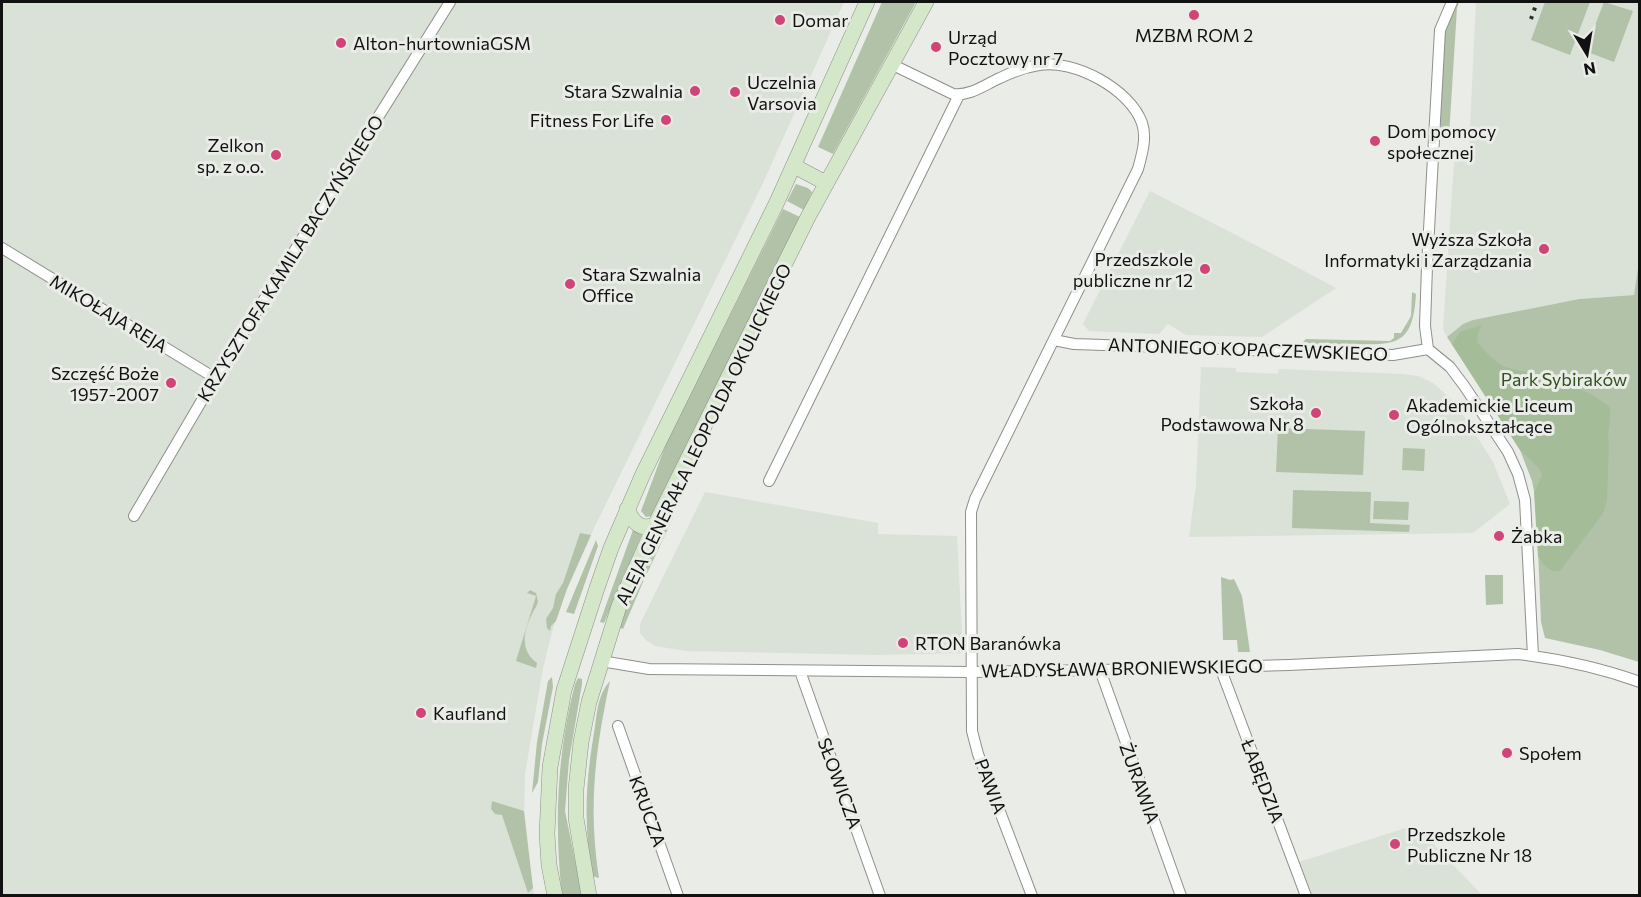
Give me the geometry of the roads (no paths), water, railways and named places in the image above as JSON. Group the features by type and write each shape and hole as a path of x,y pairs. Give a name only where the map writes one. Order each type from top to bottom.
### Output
{"main road":[{"name":"ALEJA GENERAŁA LEOPOLDA OKULICKIEGO","path":"555,896 549,864 547,834 549,776 554,735 564,690 604,568 627,509 794,166 867,2"},
{"name":"ALEJA GENERAŁA LEOPOLDA OKULICKIEGO","path":"589,896 576,818 576,789 581,742 589,702 608,633 655,525 826,183 926,2"},
{"path":"794,166 826,183"},
{"path":"627,509 631,518 640,527 648,528 655,525"},
{"path":"576,654 602,661"}],"street":[{"name":"KRZYSZTOFA KAMILA BACZYŃSKIEGO","path":"134,516 215,378 450,2"},
{"path":"1452,2 1440,30 1425,326 1428,349 1450,367 1465,387 1508,452 1518,474 1525,500 1533,656"},
{"path":"769,481 959,95 891,64"},
{"name":"PAWIA","path":"959,95 970,93 1018,70 1053,64 1086,73 1120,91 1142,122 1144,144 1138,169 975,499 971,512 971,720 975,744 1032,896"},
{"name":"MIKOŁAJA REJA","path":"2,248 215,378"},
{"name":"ANTONIEGO KOPACZEWSKIEGO","path":"1054,339 1074,344 1393,355 1428,349"},
{"name":"WŁADYSŁAWA BRONIEWSKIEGO","path":"602,661 642,668 971,672 1220,667 1500,654 1533,656 1605,671 1640,682"},
{"name":"ŁABĘDZIA","path":"1220,667 1306,896"},
{"name":"ŻURAWIA","path":"1100,670 1181,896"},
{"name":"SŁOWICZA","path":"800,671 880,896"},
{"name":"KRUCZA","path":"618,726 678,896"}],"railway":[{"path":"1531,19 1537,2"}],"place":[{"name":"MZBM ROM 2","path":"1194,15"},
{"name":"Domar","path":"780,20"},
{"name":"Alton-hurtowniaGSM","path":"341,43"},
{"name":"Urząd Pocztowy nr 7","path":"936,47"},
{"name":"Stara Szwalnia","path":"695,91"},
{"name":"Uczelnia Varsovia","path":"735,92"},
{"name":"Fitness For Life","path":"666,120"},
{"name":"Dom pomocy społecznej","path":"1375,141"},
{"name":"Zelkon sp. z o.o.","path":"276,155"},
{"name":"Wyższa Szkoła Informatyki i Zarządzania","path":"1544,249"},
{"name":"Przedszkole publiczne nr 12","path":"1205,269"},
{"name":"Stara Szwalnia Office","path":"570,284"},
{"name":"Szczęść Boże 1957-2007","path":"171,383"},
{"name":"Szkoła Podstawowa Nr 8","path":"1316,413"},
{"name":"Akademickie Liceum Ogólnokształcące","path":"1394,415"},
{"name":"Żabka","path":"1499,536"},
{"name":"RTON Baranówka","path":"903,643"},
{"name":"Kaufland","path":"421,713"},
{"name":"Społem","path":"1507,753"},
{"name":"Przedszkole Publiczne Nr 18","path":"1395,844"}],"park label":[{"name":"Park Sybiraków","path":"1564,379"}]}
